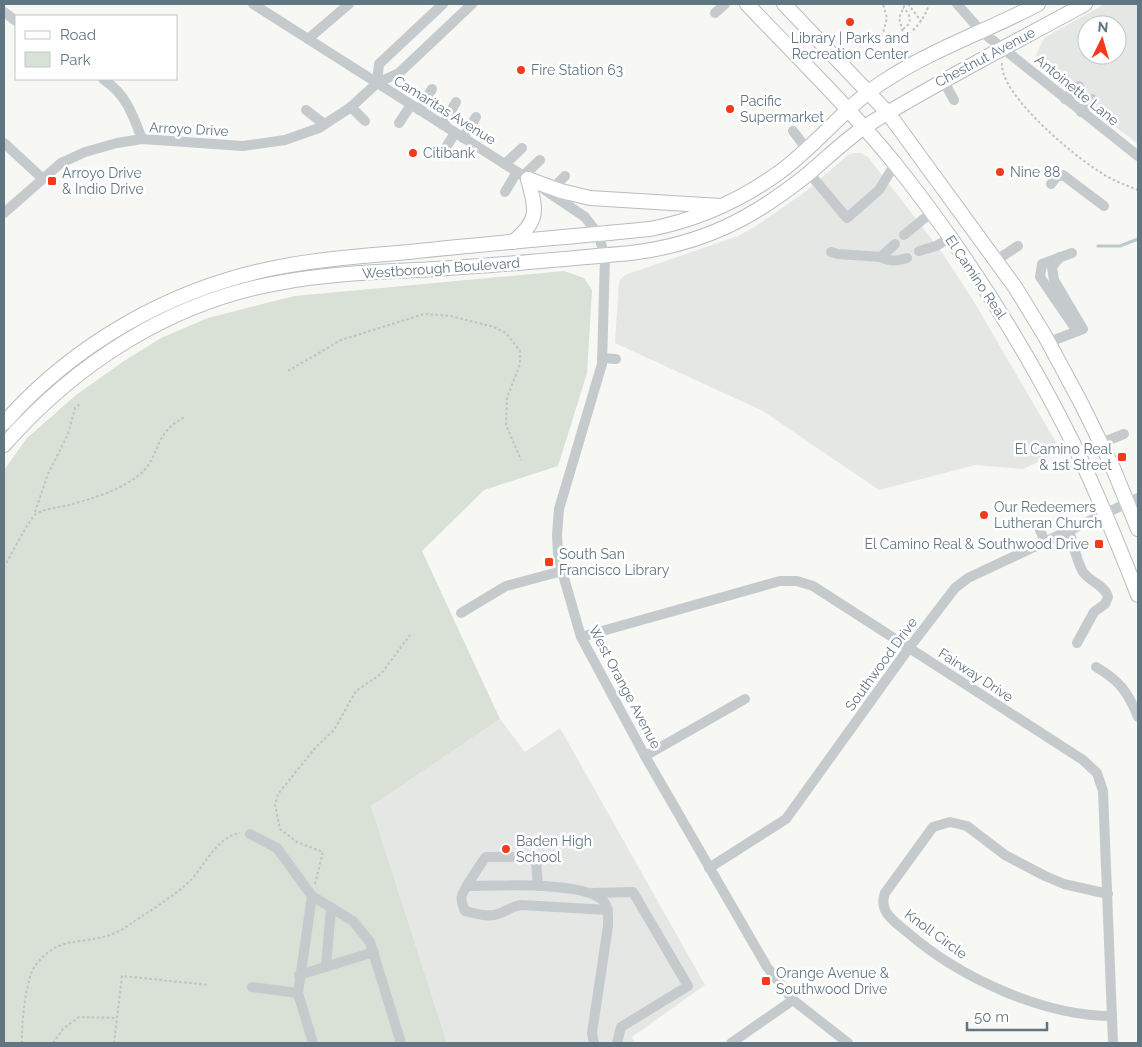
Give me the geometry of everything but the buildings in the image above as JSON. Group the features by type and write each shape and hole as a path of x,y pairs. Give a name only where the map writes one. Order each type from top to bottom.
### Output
{"main road":[{"name":"El Camino Real","path":"747,4 849,110 895,164 950,238 1020,345 1073,444 1138,594"},
{"name":"El Camino Real","path":"784,4 888,113 1015,287 1049,342 1133,500 1138,529"},
{"name":"Chestnut Avenue","path":"870,92 888,78 937,51 1038,4"},
{"name":"Chestnut Avenue","path":"888,113 943,80 1084,4"},
{"name":"Westborough Boulevard","path":"4,423 56,372 102,338 151,310 200,288 250,273 302,263 672,225 722,206 777,174 870,92"},
{"name":"Westborough Boulevard","path":"4,445 63,385 108,352 164,320 230,294 277,283 329,276 605,256 677,246 721,231 768,205 864,128 888,113"},
{"path":"523,175 553,188 576,195 604,200 722,206"},
{"path":"513,242 529,229 534,215 535,205 523,175"}],"street":[{"name":"Camaritas Avenue","path":"253,4 577,211 598,234 605,256"},
{"path":"308,39 349,4"},
{"path":"377,83 379,64 443,4"},
{"name":"Arroyo Drive","path":"4,213 61,163 85,152 117,143 142,140 243,146 285,140 324,124 351,107 377,83 398,73 472,4"},
{"path":"715,13 725,4"},
{"name":"Antoinette Lane","path":"957,4 981,31 1138,156"},
{"path":"4,12 15,20"},
{"path":"105,80 114,86 126,101 142,140"},
{"path":"943,80 954,100"},
{"path":"1065,99 1079,86"},
{"path":"399,123 432,89"},
{"path":"1082,112 1092,99"},
{"path":"443,125 456,102"},
{"path":"351,107 365,122"},
{"path":"306,110 324,124"},
{"path":"443,152 476,117"},
{"path":"793,131 806,148"},
{"path":"4,143 42,178"},
{"path":"505,164 522,148"},
{"path":"505,192 540,160"},
{"path":"809,173 847,218 879,190 895,164"},
{"path":"1051,184 1056,178 1064,175 1104,206"},
{"path":"553,188 565,176"},
{"path":"904,235 932,212"},
{"path":"919,251 936,246 950,238"},
{"path":"881,258 895,244"},
{"path":"995,261 1018,246"},
{"path":"831,252 897,261 907,258"},
{"path":"1049,342 1083,329 1052,273 1052,267 1060,258 1072,253"},
{"name":"West Orange Avenue","path":"605,256 602,358 559,509 558,554 581,637 645,756 767,967 793,1000 848,1043"},
{"path":"602,358 616,359"},
{"path":"1101,443 1124,434"},
{"name":"Southwood Drive","path":"709,868 786,819 909,648 955,588 968,578 1133,500"},
{"path":"1038,526 1045,541"},
{"path":"1069,530 1082,570 1089,579 1106,592 1108,597 1105,604 1094,612 1077,643"},
{"path":"461,613 506,586 562,571"},
{"name":"Fairway Drive","path":"581,637 780,581 797,581 813,586 1083,760 1097,773 1103,791 1113,1043"},
{"path":"1096,667 1109,674 1130,695 1138,717"},
{"path":"645,756 745,699"},
{"name":"Knoll Circle","path":"1108,894 1064,884 1045,876 1005,855 967,826 950,822 933,827 885,893 882,905 888,916 917,940 948,963 986,983 1049,1006 1089,1015 1112,1016"},
{"path":"250,834 277,848 312,896 353,920 370,942 401,1043"},
{"path":"538,886 536,861 530,857 486,857 481,861 474,878 462,894 462,903 465,911 480,915 498,914 508,908 521,905 608,910"},
{"path":"467,886 538,886 572,888 593,893 633,892 688,986 620,1027 617,1043"},
{"path":"593,893 605,902 608,910 608,926 592,1033 594,1043"},
{"path":"312,896 299,975 298,993 313,1043"},
{"path":"326,967 331,908"},
{"path":"299,975 374,952"},
{"path":"252,987 298,993"},
{"path":"731,1043 793,1000"}],"path":[{"path":"848,40 861,44 870,42 881,35 887,18 883,4"},
{"path":"904,36 899,18 907,4 922,21"},
{"path":"881,35 887,39 904,36 922,21 928,4"},
{"path":"903,8 909,13 910,18 908,26 903,29"},
{"path":"1003,49 1001,69 1030,114 1098,172 1138,190"},
{"path":"288,371 341,340 424,314 460,318 494,327 506,333 514,341 520,352 520,364 507,398 506,425 522,460"},
{"path":"35,512 48,474 68,434 75,408 80,404"},
{"path":"4,567 34,515 54,507 93,497 139,476 148,466 160,438 177,421 186,417"},
{"path":"312,896 323,852 297,842 280,829 275,805 278,794 316,747 334,730 356,691 381,674 410,635"},
{"path":"22,1043 21,1024 26,1004 26,988 35,965 64,943 103,937 132,923 189,882 213,851 232,834 250,834"},
{"path":"114,1043 122,976 209,985"},
{"path":"53,1043 63,1029 79,1017 117,1018"}],"shaded area":[{"path":"1105,4 1138,4 1138,144 1042,70 1036,55 1044,38 1077,20 1077,65 1127,65 1127,15 1085,15"},
{"path":"861,153 868,157 941,251 973,300 1061,451 1023,469 975,465 879,490 763,411 615,343 619,281 625,275 738,236 753,228 805,192 848,155"},
{"name":"Baden High School","path":"500,719 525,752 560,728 705,985 632,1037 635,1043 447,1043 371,806"}],"green space":[{"path":"564,271 584,278 592,290 587,373 558,466 484,490 422,551 500,719 371,806 447,1043 4,1043 4,470 27,438 76,395 124,361 161,338 208,318 295,296"}],"waterway":[{"path":"1098,246 1120,246 1138,239"}],"place":[{"name":"Library | Parks and Recreation Center","path":"850,22"},
{"name":"Fire Station 63","path":"521,70"},
{"name":"Pacific Supermarket","path":"730,109"},
{"name":"Citibank","path":"413,153"},
{"name":"Nine 88","path":"1000,172"},
{"name":"Arroyo Drive & Indio Drive","path":"52,181"},
{"name":"El Camino Real & 1st Street","path":"1122,457"},
{"name":"Our Redeemers Lutheran Church","path":"984,515"},
{"name":"El Camino Real & Southwood Drive","path":"1099,544"},
{"name":"South San Francisco Library","path":"549,562"},
{"name":"Baden High School","path":"506,849"},
{"name":"Orange Avenue & Southwood Drive","path":"766,981"}]}
